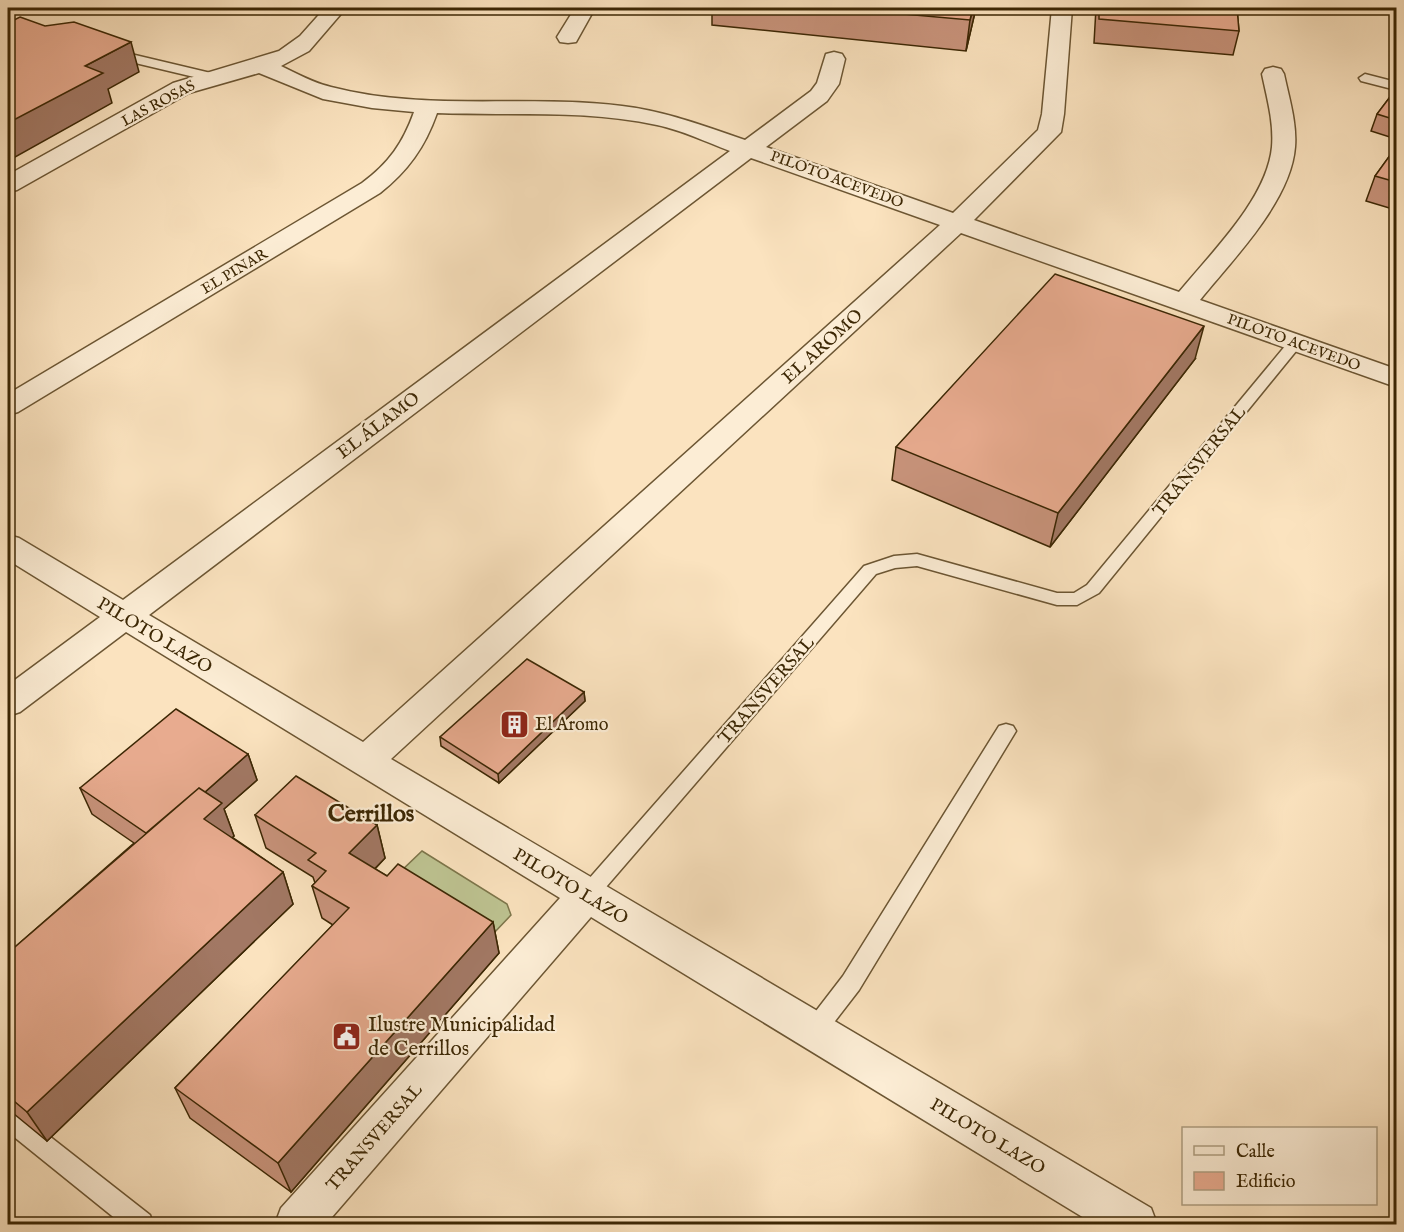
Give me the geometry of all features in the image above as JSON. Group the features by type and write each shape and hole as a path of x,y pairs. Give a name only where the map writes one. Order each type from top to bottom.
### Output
{"street":[{"name":"LAS ROSAS","path":"8,185 181,88 211,77 287,56 304,44 336,8"},
{"path":"568,37 585,8"},
{"name":"EL AROMO","path":"365,761 958,222 1049,132 1055,101 1062,8"},
{"name":"EL ÁLAMO","path":"8,703 122,615 819,96 828,84 834,59"},
{"name":"PILOTO ACEVEDO","path":"259,65 296,82 332,94 428,105 633,114 663,119 1396,378"},
{"path":"1184,303 1269,192 1282,156 1283,129 1273,74"},
{"name":"EL PINAR","path":"8,406 371,188 393,170 412,148 428,105"},
{"name":"PILOTO LAZO","path":"8,546 1135,1224"},
{"name":"TRANSVERSAL","path":"297,1224 587,895"}],"lane":[{"path":"105,52 211,77"},
{"path":"1365,78 1396,86"},
{"name":"TRANSVERSAL","path":"587,895 870,570 894,562 917,560 1057,599 1077,599 1093,589 1296,342"},
{"path":"814,1031 851,983 1006,732"},
{"path":"8,1118 141,1224"}],"green space":[{"path":"422,851 507,904 511,915 492,935 398,874"}],"building":[{"path":"836,8 973,8 970,20"},
{"path":"1099,8 1237,8 1239,31 1099,19"},
{"path":"20,17 45,26 74,22 131,42 85,66 103,73 8,123 8,23"},
{"path":"1396,89 1396,120 1377,114"},
{"path":"1396,147 1396,182 1375,176"},
{"path":"1055,274 1204,326 1058,513 896,447"},
{"name":"El Aromo","path":"527,659 584,692 498,774 440,737"},
{"path":"176,709 248,754 205,792 199,788 146,833 80,788"},
{"name":"Ilustre Municipalidad de Cerrillos","path":"296,776 377,825 349,853 387,876 398,864 493,922 278,1163 175,1088 349,908 312,886 326,871 308,860 316,853 255,815"},
{"path":"199,788 222,803 204,819 283,872 27,1112 8,1096 8,953"}],"place":[{"name":"El Aromo","path":"514,724"},
{"name":"Ilustre Municipalidad de Cerrillos","path":"347,1036"}],"district":[{"name":"Cerrillos","path":"371,813"}]}
